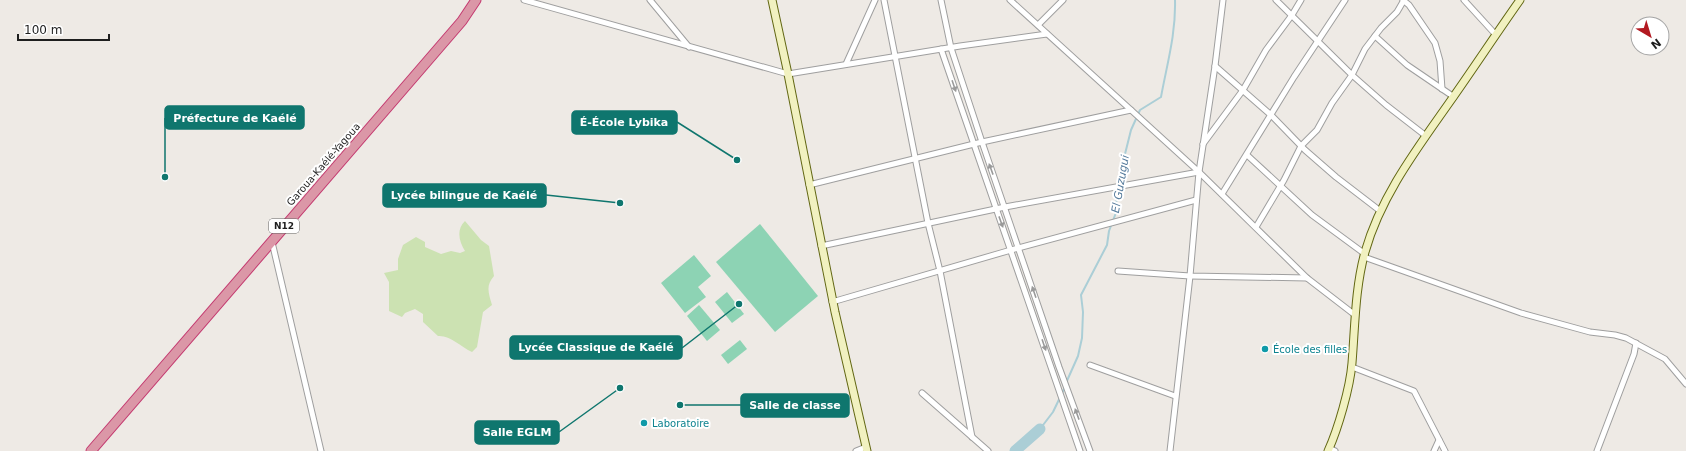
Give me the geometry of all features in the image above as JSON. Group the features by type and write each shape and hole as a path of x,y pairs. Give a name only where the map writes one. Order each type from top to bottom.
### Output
{"highway":[{"name":"Garoua-Kaélé-Yagoua","path":"91,451 462,21 476,0"}],"street":[{"path":"524,0 788,74 941,49 1046,34"},
{"path":"650,0 689,47"},
{"path":"772,0 788,74 832,302 866,449 856,451"},
{"path":"846,64 875,0"},
{"path":"884,0 894,57 928,224 940,271 972,436"},
{"path":"941,0 951,48 982,142 1059,368 1090,451"},
{"path":"1010,0 1199,172 1307,278 1355,315"},
{"path":"1038,25 1063,0"},
{"path":"1170,451 1175,396 1190,276 1199,172 1223,0"},
{"path":"1276,0 1352,75 1386,105 1426,136"},
{"path":"1203,145 1243,90 1266,50 1292,15 1301,0"},
{"path":"1222,194 1270,115 1345,0"},
{"path":"1256,227 1301,146 1317,130 1332,103 1352,75 1365,49 1381,28 1397,12 1404,0 1435,43 1440,61 1442,89"},
{"path":"1464,0 1496,35"},
{"path":"1331,450 1352,367 1355,315 1364,256 1379,210 1426,136 1520,0"},
{"path":"1375,36 1407,65 1454,96"},
{"path":"941,49 1080,451"},
{"path":"1215,66 1243,90 1301,146 1336,177 1379,210"},
{"path":"809,185 982,142 1130,110"},
{"path":"1247,155 1329,229 1364,256 1521,313 1590,332 1620,336 1636,343 1665,360 1686,384"},
{"path":"821,246 1005,207 1199,172"},
{"path":"832,302 1011,250 1196,200"},
{"path":"272,240 321,451"},
{"path":"1118,271 1190,276 1307,278"},
{"path":"1597,451 1634,354 1636,343"},
{"path":"1090,365 1175,396"},
{"path":"1352,367 1414,391 1445,451"},
{"path":"922,393 988,451"},
{"path":"1434,451 1439,440"}],"green space":[{"path":"465,221 481,240 489,246 494,276 489,283 489,294 492,305 483,312 477,347 472,352 447,337 438,336 423,322 423,314 415,309 405,313 402,317 389,311 389,282 384,273 398,270 398,259 403,245 416,237 425,242 425,247 441,254 451,251 460,253 465,251 461,243 459,232"},
{"path":"760,224 818,296 775,332 716,262"},
{"path":"694,255 711,276 698,287 706,297 685,313 661,283"},
{"path":"727,292 744,314 732,323 715,302"},
{"path":"699,305 720,330 707,341 687,316"},
{"path":"740,340 747,349 728,364 721,355"}],"waterway":[{"name":"El Guzugui","path":"1066,383 1078,356 1082,338 1083,312 1081,295 1107,245 1109,231 1117,210 1116,197 1120,174 1131,130 1140,110 1161,97 1173,37 1175,0"},
{"name":"El Guzugui","path":"1040,429 1053,412 1065,387"},
{"name":"El Guzugui","path":"1015,451 1040,429"}],"place":[{"name":"É-École Lybika","path":"737,160"},
{"name":"Préfecture de Kaélé","path":"165,177"},
{"name":"Lycée bilingue de Kaélé","path":"620,203"},
{"name":"Lycée Classique de Kaélé","path":"739,304"},
{"name":"École des filles","path":"1265,349"},
{"name":"Salle EGLM","path":"620,388"},
{"name":"Salle de classe","path":"680,405"},
{"name":"Laboratoire","path":"644,423"}]}
